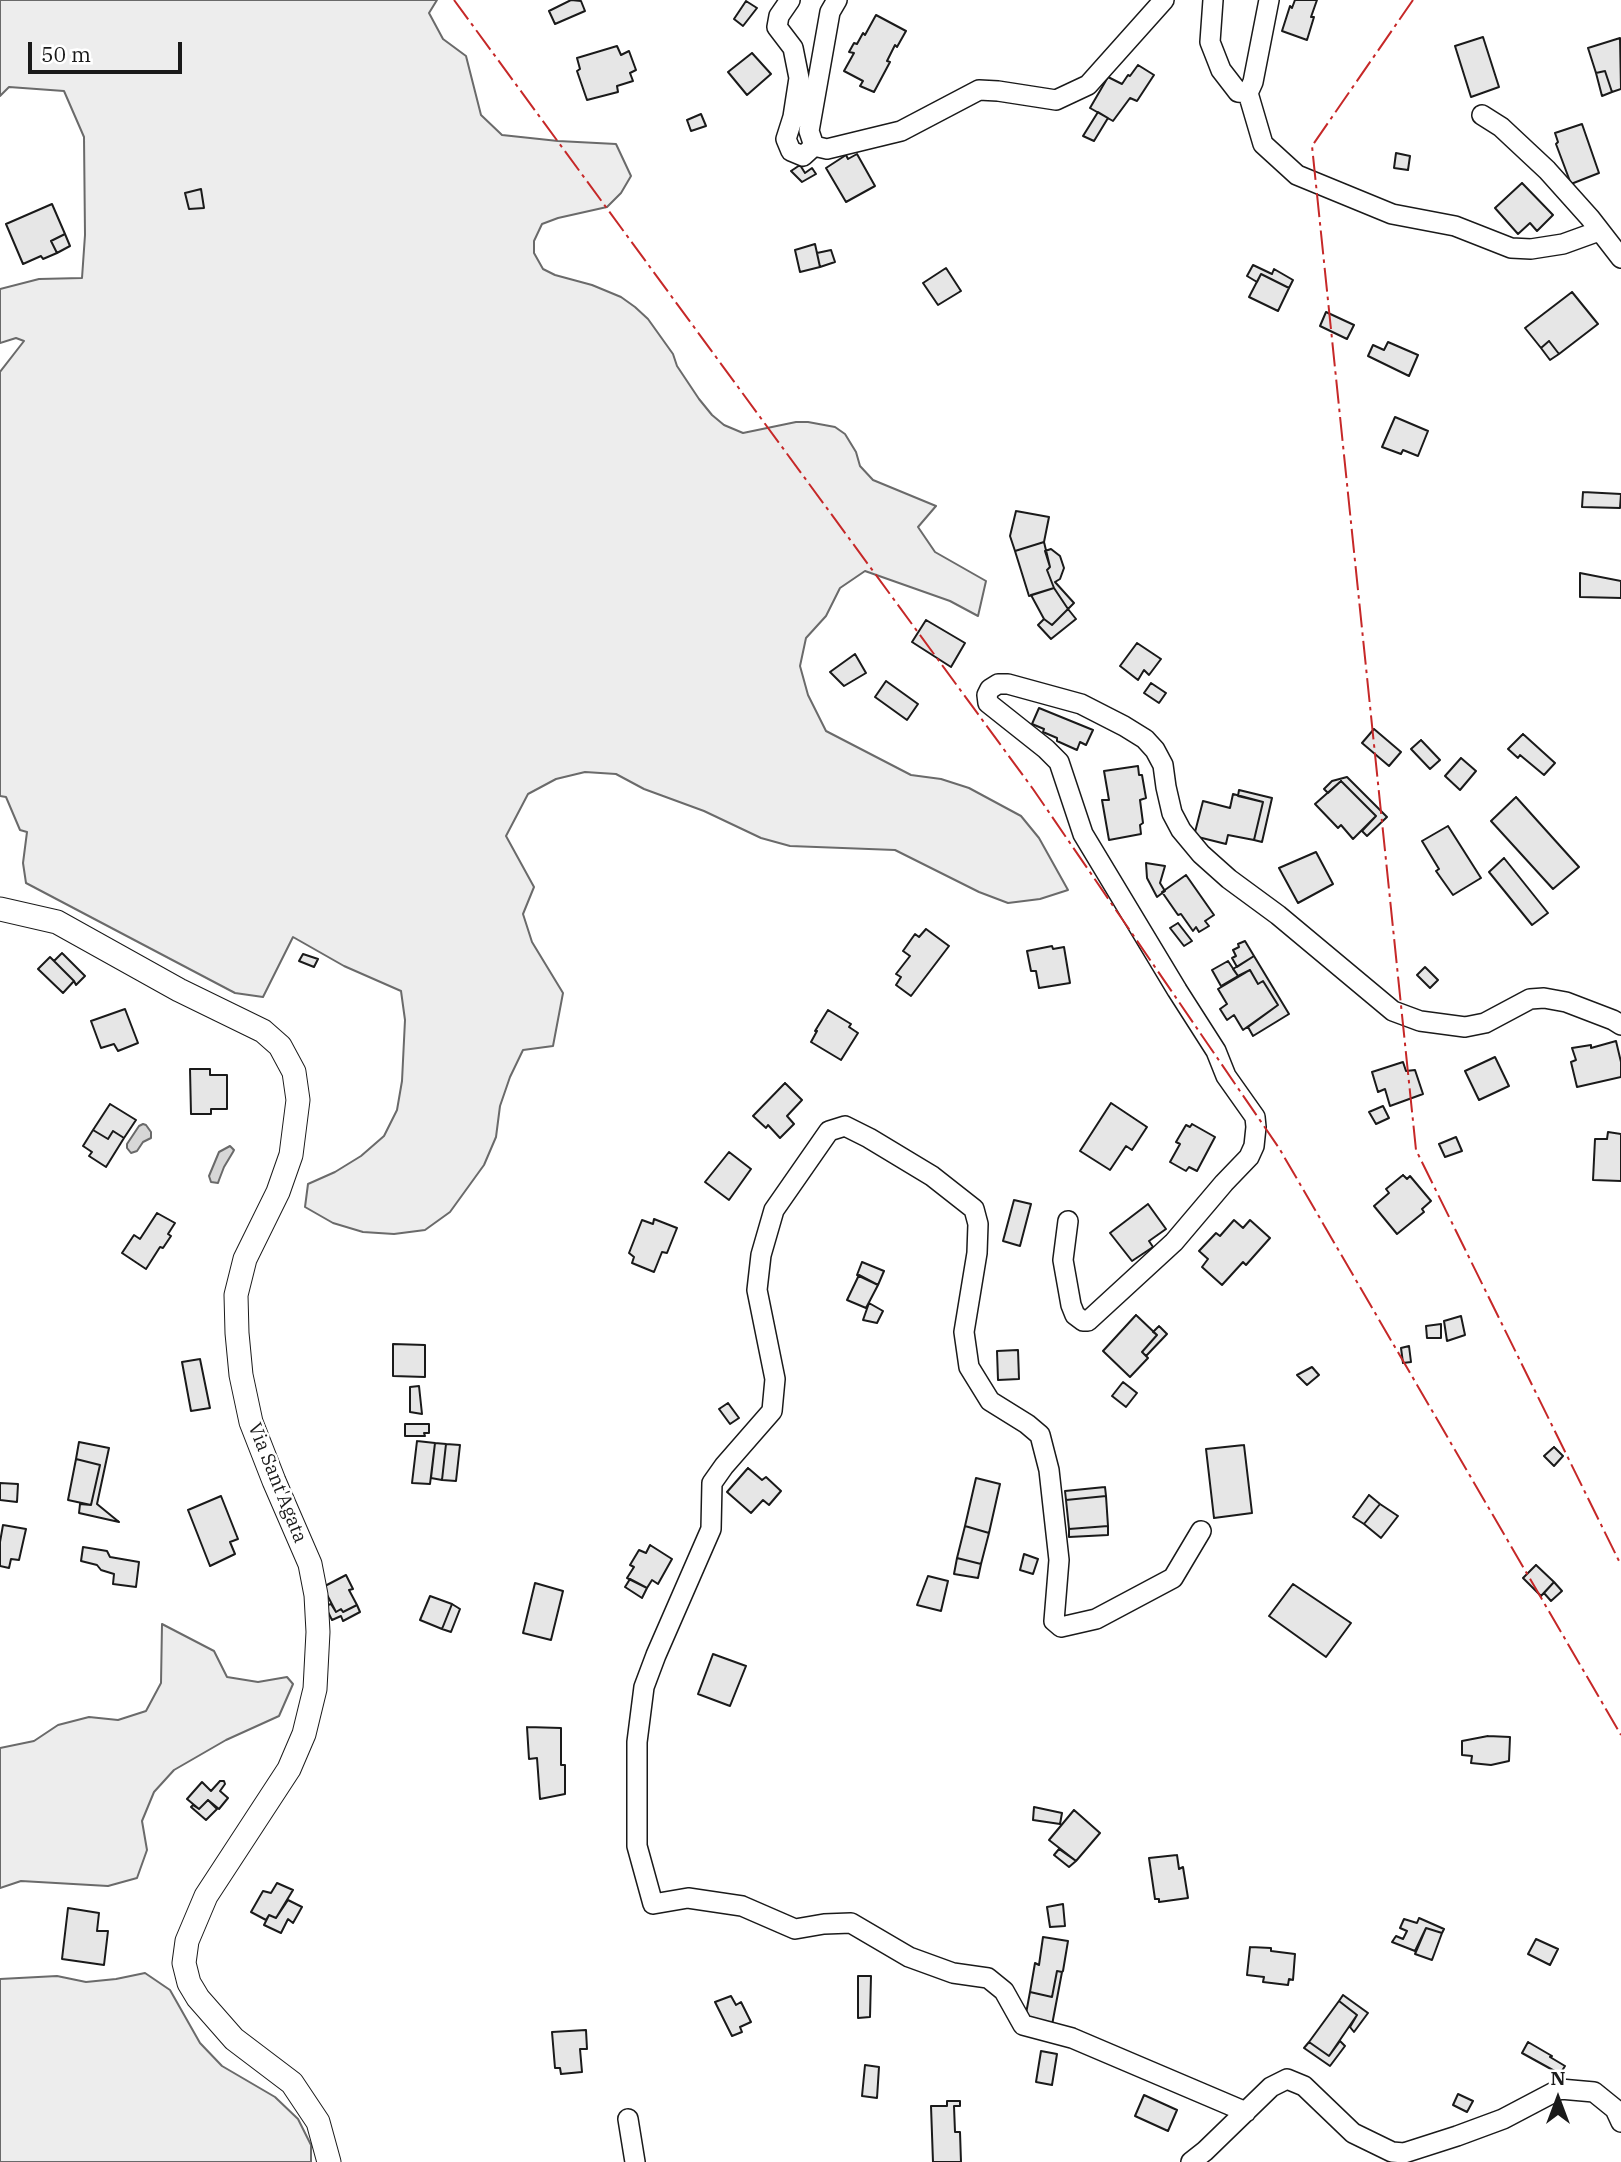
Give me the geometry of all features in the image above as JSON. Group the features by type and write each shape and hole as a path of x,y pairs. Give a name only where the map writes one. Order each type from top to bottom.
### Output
{"street":[{"path":"790,0 779,16 777,27 793,48 799,78 793,117 786,139 791,151 803,156 814,146"},
{"path":"814,146 809,131 830,12 838,0"},
{"path":"814,146 827,149 901,131 979,90 1056,100 1088,85 1164,0"},
{"path":"1213,0 1210,42 1221,70 1238,92 1248,93"},
{"path":"1269,0 1253,82 1248,93 1264,144 1297,175 1392,214 1455,226 1511,248 1531,249 1563,244 1600,231"},
{"path":"1482,115 1501,127 1547,170 1621,258"},
{"path":"1068,1221 1063,1260 1071,1305 1075,1315 1088,1321 1174,1242 1249,1157 1254,1146 1255,1117 1226,1076 1216,1051 1083,834 1059,762 1046,748 988,703 987,695 990,689 999,684 1008,684 1080,704 1145,739 1163,765 1172,813 1181,830 1202,855 1393,1012 1420,1021 1465,1027 1485,1023 1530,999 1544,998 1566,1002 1613,1020 1621,1026"},
{"name":"Via Sant'Agata","path":"0,909 57,922 179,989 263,1031 280,1046 294,1072 298,1100 291,1155 278,1192 245,1259 236,1295 237,1333 241,1375 251,1422 310,1564 318,1619 316,1689 304,1734 289,1769 206,1896 187,1941 184,1963 189,1983 198,1998 234,2039 292,2083 318,2122 329,2162"},
{"path":"1201,1531 1173,1578 1096,1619 1061,1627 1054,1621 1059,1560 1049,1470 1040,1436 1027,1424 990,1401 968,1367 964,1332 977,1253 978,1224 974,1209 932,1176 869,1138 845,1126 830,1131 774,1210 761,1255 757,1290 775,1379 772,1411 712,1483 711,1529 644,1687 637,1742 637,1846 653,1904 688,1898 742,1906 795,1929 851,1923 909,1957 953,1973 988,1978 1004,1991 1023,2025 1072,2038 1246,2112"},
{"path":"1191,2162 1271,2087 1287,2079 1304,2086 1353,2133 1392,2152 1404,2153 1503,2119 1560,2089 1594,2092 1615,2109 1621,2122"},
{"path":"628,2119 635,2162"}],"shaded area":[{"path":"0,0 437,0 429,13 443,39 466,56 481,115 502,135 616,144 631,176 621,193 607,207 542,224 534,241 534,253 543,269 592,285 621,297 635,307 648,319 673,354 677,366 699,399 724,425 743,433 796,422 835,427 845,434 856,452 860,466 873,480 936,506 918,527 935,552 986,581 978,616 950,601 865,571 840,588 826,616 806,638 800,666 808,695 826,731 911,775 941,779 969,788 1021,816 1039,838 1068,890 1040,899 1008,903 979,892 895,850 790,846 761,838 704,811 644,789 616,774 585,772 556,779 528,794 506,836 534,887 523,914 532,942 563,993 553,1046 523,1050 510,1077 500,1106 496,1137 484,1165 450,1212 425,1230 394,1234 363,1232 333,1223 305,1207 308,1184 361,1156 384,1136 397,1110 402,1081 405,1020 401,991 344,966 293,937 263,997 235,993 26,883 23,863 27,832 20,830 6,797 0,796 0,372 24,341 16,338 0,343 0,289 39,279 82,278 85,235 84,137 64,91 9,87 0,96"},
{"path":"143,1124 151,1132 151,1138 131,1153 127,1144"},
{"path":"230,1146 234,1150 218,1183 211,1182 209,1176 219,1152"},
{"path":"162,1624 214,1651 227,1677 258,1682 287,1677 293,1684 279,1716 226,1740 174,1770 154,1792 142,1821 147,1850 137,1878 108,1886 21,1881 0,1888 0,1748 34,1741 58,1725 89,1717 118,1720 146,1711 161,1683"},
{"path":"145,1973 170,1990 200,2043 222,2066 275,2097 298,2119 311,2145 311,2162 0,2162 0,1979 57,1976 86,1982"}],"building":[{"path":"571,0 581,1 585,11 555,24 549,11"},
{"path":"1295,0 1317,0 1307,40 1282,31 1290,6 1292,8"},
{"path":"746,1 757,8 743,26 734,19"},
{"path":"876,15 906,31 897,47 895,45 887,61 890,62 874,92 860,86 863,81 844,71 854,53 849,52 854,43 857,44 863,33 865,35"},
{"path":"1483,37 1499,87 1471,97 1455,46"},
{"path":"1620,38 1621,89 1612,92 1605,71 1596,73 1588,48"},
{"path":"617,46 621,55 629,51 636,70 630,73 633,81 617,86 618,92 587,100 577,71 580,69 577,58"},
{"path":"752,53 771,74 747,95 728,72"},
{"path":"1138,65 1154,75 1137,101 1130,98 1113,121 1090,108 1108,77 1122,84"},
{"path":"1605,71 1612,92 1602,96 1596,73"},
{"path":"1098,112 1108,118 1094,141 1083,136"},
{"path":"701,114 706,126 691,131 687,120"},
{"path":"1582,124 1599,173 1571,184 1556,144 1558,142 1555,133"},
{"path":"1396,153 1410,156 1408,170 1394,168"},
{"path":"857,154 875,186 846,202 826,168 846,155 848,159"},
{"path":"800,165 805,173 812,168 816,174 802,182 791,171"},
{"path":"1522,183 1553,215 1537,231 1530,223 1518,234 1495,208"},
{"path":"201,189 204,208 189,209 185,193"},
{"path":"52,204 65,234 51,241 57,253 23,264 6,224"},
{"path":"65,234 70,246 57,253 51,241"},
{"path":"815,244 820,267 800,272 795,250"},
{"path":"831,250 835,262 820,267 817,253"},
{"path":"1253,265 1272,274 1274,269 1293,280 1289,288 1261,274 1257,282 1247,276"},
{"path":"946,268 961,291 938,305 923,283"},
{"path":"1261,274 1289,288 1278,311 1249,297"},
{"path":"1572,292 1598,324 1559,354 1549,341 1541,348 1525,328"},
{"path":"1326,312 1354,325 1347,339 1320,326"},
{"path":"1549,341 1559,354 1550,360 1541,348"},
{"path":"1388,342 1418,355 1409,376 1368,356 1373,345 1384,350"},
{"path":"1395,417 1428,431 1418,456 1403,450 1401,454 1382,447"},
{"path":"1583,492 1621,494 1620,508 1582,507"},
{"path":"1016,511 1049,517 1044,542 1015,551 1010,536"},
{"path":"1044,542 1050,567 1047,570 1054,588 1029,596 1015,551"},
{"path":"1051,549 1060,556 1064,568 1060,579 1055,582 1074,603 1068,609 1054,588 1047,570 1050,567 1045,551"},
{"path":"1580,573 1621,581 1621,598 1580,597"},
{"path":"1054,588 1068,609 1052,625 1044,619 1031,595"},
{"path":"1068,609 1076,619 1051,639 1038,625 1044,619 1052,625"},
{"path":"926,620 965,643 951,667 912,642"},
{"path":"1137,643 1161,659 1149,675 1144,670 1138,680 1120,666"},
{"path":"855,654 866,673 844,686 830,672"},
{"path":"886,681 918,704 907,720 875,697"},
{"path":"1151,683 1166,693 1159,703 1144,693"},
{"path":"1039,708 1093,730 1086,745 1080,742 1077,750 1057,741 1057,738 1043,732 1044,729 1032,724"},
{"path":"1374,729 1401,752 1389,766 1362,743"},
{"path":"1523,734 1555,763 1544,775 1520,755 1518,758 1508,749"},
{"path":"1421,740 1440,760 1430,769 1411,749"},
{"path":"1461,758 1476,771 1460,790 1445,776"},
{"path":"1138,766 1146,798 1140,800 1143,823 1140,825 1141,834 1109,840 1102,800 1109,800 1104,771"},
{"path":"1347,777 1387,817 1367,836 1362,831 1376,816 1341,781 1328,793 1324,789 1332,781"},
{"path":"1341,781 1376,816 1353,839 1341,825 1338,828 1315,804"},
{"path":"1239,790 1272,798 1262,842 1254,840 1263,802 1238,796"},
{"path":"1233,794 1263,802 1254,840 1228,835 1226,844 1194,836 1203,801 1230,808"},
{"path":"1516,797 1579,867 1553,889 1491,821"},
{"path":"1448,826 1481,878 1453,895 1436,871 1439,869 1422,841"},
{"path":"1316,852 1333,884 1298,903 1279,868"},
{"path":"1504,858 1548,913 1532,925 1489,872"},
{"path":"1146,863 1165,866 1160,883 1165,891 1157,897 1147,878"},
{"path":"1186,875 1214,915 1205,921 1209,926 1199,932 1196,927 1193,931 1181,914 1178,915 1162,892"},
{"path":"1178,923 1192,941 1184,946 1170,928"},
{"path":"926,929 949,946 911,996 896,985 901,977 896,974 910,956 903,951 915,934 919,937"},
{"path":"1245,941 1254,956 1237,967 1232,958 1236,956 1233,950"},
{"path":"1052,946 1053,949 1064,947 1070,983 1039,988 1036,971 1031,971 1027,951"},
{"path":"62,953 85,976 76,985 54,961"},
{"path":"303,954 318,959 314,967 299,961"},
{"path":"1254,956 1289,1014 1253,1036 1248,1027 1278,1005 1263,981 1258,984 1250,970 1238,976 1233,969"},
{"path":"50,957 74,981 63,993 38,969"},
{"path":"1228,961 1238,976 1221,986 1212,970"},
{"path":"1425,967 1438,980 1430,988 1417,975"},
{"path":"1250,970 1258,984 1263,981 1278,1005 1243,1030 1234,1015 1227,1020 1220,1009 1227,1004 1218,989"},
{"path":"125,1009 138,1043 118,1051 114,1044 101,1048 91,1021"},
{"path":"828,1010 851,1024 849,1027 858,1033 841,1060 811,1042"},
{"path":"1616,1041 1621,1077 1577,1087 1571,1062 1576,1060 1572,1048 1591,1045 1591,1048"},
{"path":"1495,1057 1509,1086 1479,1100 1465,1071"},
{"path":"1403,1062 1406,1071 1415,1070 1423,1094 1390,1106 1385,1089 1378,1092 1372,1072"},
{"path":"190,1069 210,1069 210,1075 227,1075 227,1109 211,1109 211,1114 191,1114"},
{"path":"785,1083 802,1100 787,1116 794,1124 780,1138 768,1125 766,1128 753,1116"},
{"path":"1111,1103 1147,1127 1132,1150 1126,1146 1110,1170 1080,1151"},
{"path":"110,1104 136,1120 124,1138 113,1131 108,1139 93,1130"},
{"path":"1383,1106 1389,1118 1376,1124 1369,1112"},
{"path":"1192,1124 1215,1137 1197,1171 1189,1167 1186,1171 1170,1162 1180,1144 1176,1142 1186,1125 1190,1127"},
{"path":"93,1130 108,1139 113,1131 124,1138 106,1167 89,1156 92,1152 83,1146"},
{"path":"1608,1132 1621,1134 1621,1181 1593,1180 1595,1139 1607,1139"},
{"path":"1456,1137 1462,1151 1445,1157 1439,1144"},
{"path":"729,1152 751,1169 729,1200 705,1182"},
{"path":"1403,1175 1407,1179 1410,1176 1431,1201 1422,1209 1424,1212 1397,1234 1374,1206 1389,1193 1386,1189"},
{"path":"1014,1200 1031,1204 1020,1246 1003,1241"},
{"path":"1148,1204 1166,1229 1149,1241 1153,1247 1132,1261 1110,1233"},
{"path":"157,1213 175,1223 168,1234 171,1236 163,1248 160,1247 146,1269 122,1253 134,1235 140,1239"},
{"path":"654,1219 677,1228 667,1253 662,1252 654,1272 632,1263 634,1257 629,1253 642,1220 653,1224"},
{"path":"1234,1220 1243,1228 1250,1220 1270,1238 1246,1265 1243,1262 1222,1285 1202,1267 1208,1259 1199,1251 1216,1233 1220,1236"},
{"path":"862,1262 884,1271 878,1285 857,1275"},
{"path":"859,1275 878,1285 866,1308 847,1300"},
{"path":"869,1303 883,1311 877,1323 863,1320"},
{"path":"1136,1315 1157,1335 1142,1352 1148,1358 1130,1377 1103,1351"},
{"path":"1461,1316 1465,1335 1447,1341 1444,1321"},
{"path":"1441,1324 1441,1338 1427,1338 1426,1326"},
{"path":"1159,1326 1167,1334 1146,1356 1142,1352 1157,1335 1153,1332"},
{"path":"393,1344 425,1345 425,1377 393,1376"},
{"path":"1409,1346 1411,1362 1403,1363 1401,1348"},
{"path":"1018,1350 1019,1379 998,1380 997,1351"},
{"path":"200,1359 210,1408 191,1411 182,1362"},
{"path":"1312,1367 1319,1375 1307,1385 1297,1375"},
{"path":"1123,1382 1137,1393 1126,1407 1112,1396"},
{"path":"419,1386 422,1414 410,1412 410,1387"},
{"path":"728,1403 739,1418 730,1424 719,1409"},
{"path":"405,1424 429,1424 429,1433 424,1433 425,1436 405,1436"},
{"path":"417,1441 435,1443 430,1484 412,1483"},
{"path":"79,1442 109,1448 97,1504 119,1522 79,1513 80,1504 91,1505 100,1465 76,1459"},
{"path":"435,1443 446,1444 442,1480 431,1478"},
{"path":"446,1444 460,1445 456,1481 442,1480"},
{"path":"1244,1445 1252,1513 1214,1518 1206,1449"},
{"path":"1554,1447 1563,1456 1554,1466 1544,1456"},
{"path":"76,1459 100,1465 91,1505 68,1500"},
{"path":"748,1468 762,1480 766,1477 781,1491 769,1505 763,1500 751,1513 727,1492"},
{"path":"976,1478 1000,1484 989,1533 965,1526"},
{"path":"0,1483 18,1484 17,1502 0,1500"},
{"path":"1105,1487 1106,1496 1066,1500 1065,1491"},
{"path":"1369,1495 1380,1504 1364,1524 1353,1517"},
{"path":"221,1496 238,1539 230,1542 235,1554 210,1566 188,1510"},
{"path":"1106,1496 1108,1526 1069,1529 1066,1500"},
{"path":"1380,1504 1398,1516 1381,1538 1364,1524"},
{"path":"3,1525 26,1529 19,1560 11,1559 9,1568 0,1566"},
{"path":"965,1526 989,1533 981,1564 957,1558"},
{"path":"1108,1526 1108,1535 1069,1537 1069,1529"},
{"path":"650,1545 672,1559 658,1584 652,1580 647,1588 627,1578 634,1567 630,1565 639,1550 646,1553"},
{"path":"83,1547 107,1551 110,1557 139,1562 136,1587 113,1584 114,1574 101,1570 97,1565 81,1561"},
{"path":"1024,1554 1038,1559 1033,1574 1020,1570"},
{"path":"957,1558 981,1564 978,1578 954,1574"},
{"path":"1536,1565 1554,1582 1541,1596 1523,1578"},
{"path":"346,1575 353,1589 349,1590 357,1605 343,1612 341,1609 336,1612 323,1587"},
{"path":"928,1576 948,1581 941,1611 917,1605"},
{"path":"630,1579 647,1588 642,1598 625,1587"},
{"path":"1554,1582 1562,1591 1551,1601 1544,1593"},
{"path":"535,1583 563,1591 551,1640 523,1633"},
{"path":"1293,1584 1351,1623 1326,1657 1269,1616"},
{"path":"430,1596 452,1604 442,1629 420,1620"},
{"path":"331,1604 336,1612 341,1609 343,1612 357,1605 360,1612 343,1621 341,1616 332,1620 325,1606"},
{"path":"452,1604 460,1609 451,1632 442,1629"},
{"path":"713,1654 746,1666 730,1706 698,1694"},
{"path":"527,1727 561,1728 561,1765 565,1765 565,1794 540,1799 537,1758 529,1759"},
{"path":"1488,1736 1510,1737 1509,1761 1491,1765 1471,1763 1472,1756 1462,1755 1462,1741"},
{"path":"220,1781 225,1784 220,1791 228,1798 219,1809 208,1800 199,1809 187,1799 202,1782 211,1791"},
{"path":"208,1800 217,1809 206,1820 191,1807 193,1805 199,1809"},
{"path":"1034,1807 1062,1813 1060,1824 1033,1820"},
{"path":"1074,1810 1100,1833 1076,1861 1049,1840"},
{"path":"1059,1849 1076,1861 1069,1867 1054,1855"},
{"path":"1177,1855 1179,1869 1183,1867 1188,1898 1159,1902 1159,1899 1155,1899 1149,1858"},
{"path":"277,1883 293,1890 276,1918 269,1915 266,1920 251,1912 263,1891 271,1893"},
{"path":"288,1900 302,1907 293,1923 288,1919 281,1933 264,1925 269,1915 276,1918"},
{"path":"1063,1904 1065,1926 1050,1927 1047,1907"},
{"path":"68,1908 99,1913 97,1931 108,1931 104,1965 62,1959"},
{"path":"1419,1918 1444,1929 1442,1933 1426,1928 1415,1951 1392,1942 1396,1936 1403,1939 1407,1931 1400,1928 1404,1919 1417,1923"},
{"path":"1426,1928 1442,1933 1432,1960 1415,1954"},
{"path":"1043,1937 1068,1941 1063,1971 1057,1971 1052,1997 1030,1992 1035,1963 1039,1965"},
{"path":"1536,1939 1558,1949 1550,1965 1528,1954"},
{"path":"1250,1947 1271,1948 1271,1951 1295,1954 1293,1980 1289,1979 1288,1985 1263,1982 1264,1977 1247,1975"},
{"path":"1057,1971 1062,1972 1052,2025 1025,2019 1030,1992 1052,1997"},
{"path":"858,1976 871,1976 870,2017 858,2018"},
{"path":"1343,1995 1368,2013 1354,2032 1350,2027 1357,2015 1339,2001"},
{"path":"731,1996 736,2005 741,2002 751,2022 740,2027 742,2032 732,2036 715,2002"},
{"path":"1339,2001 1357,2015 1329,2056 1309,2042"},
{"path":"586,2030 587,2049 580,2049 582,2072 561,2074 560,2068 555,2068 552,2032"},
{"path":"1340,2041 1345,2046 1330,2066 1304,2048 1309,2042 1329,2056"},
{"path":"1528,2042 1565,2066 1560,2074 1522,2053"},
{"path":"1041,2051 1057,2054 1052,2085 1036,2082"},
{"path":"865,2065 879,2067 877,2098 862,2096"},
{"path":"1458,2094 1473,2101 1467,2112 1453,2105"},
{"path":"1144,2095 1177,2110 1168,2131 1135,2116"},
{"path":"947,2101 960,2101 960,2106 954,2106 955,2132 960,2132 961,2162 933,2162 931,2106 947,2106"}],"power":[{"path":"454,0 1033,789 1279,1148 1621,1735"},
{"path":"1413,0 1312,146 1416,1150 1621,1565"}]}
